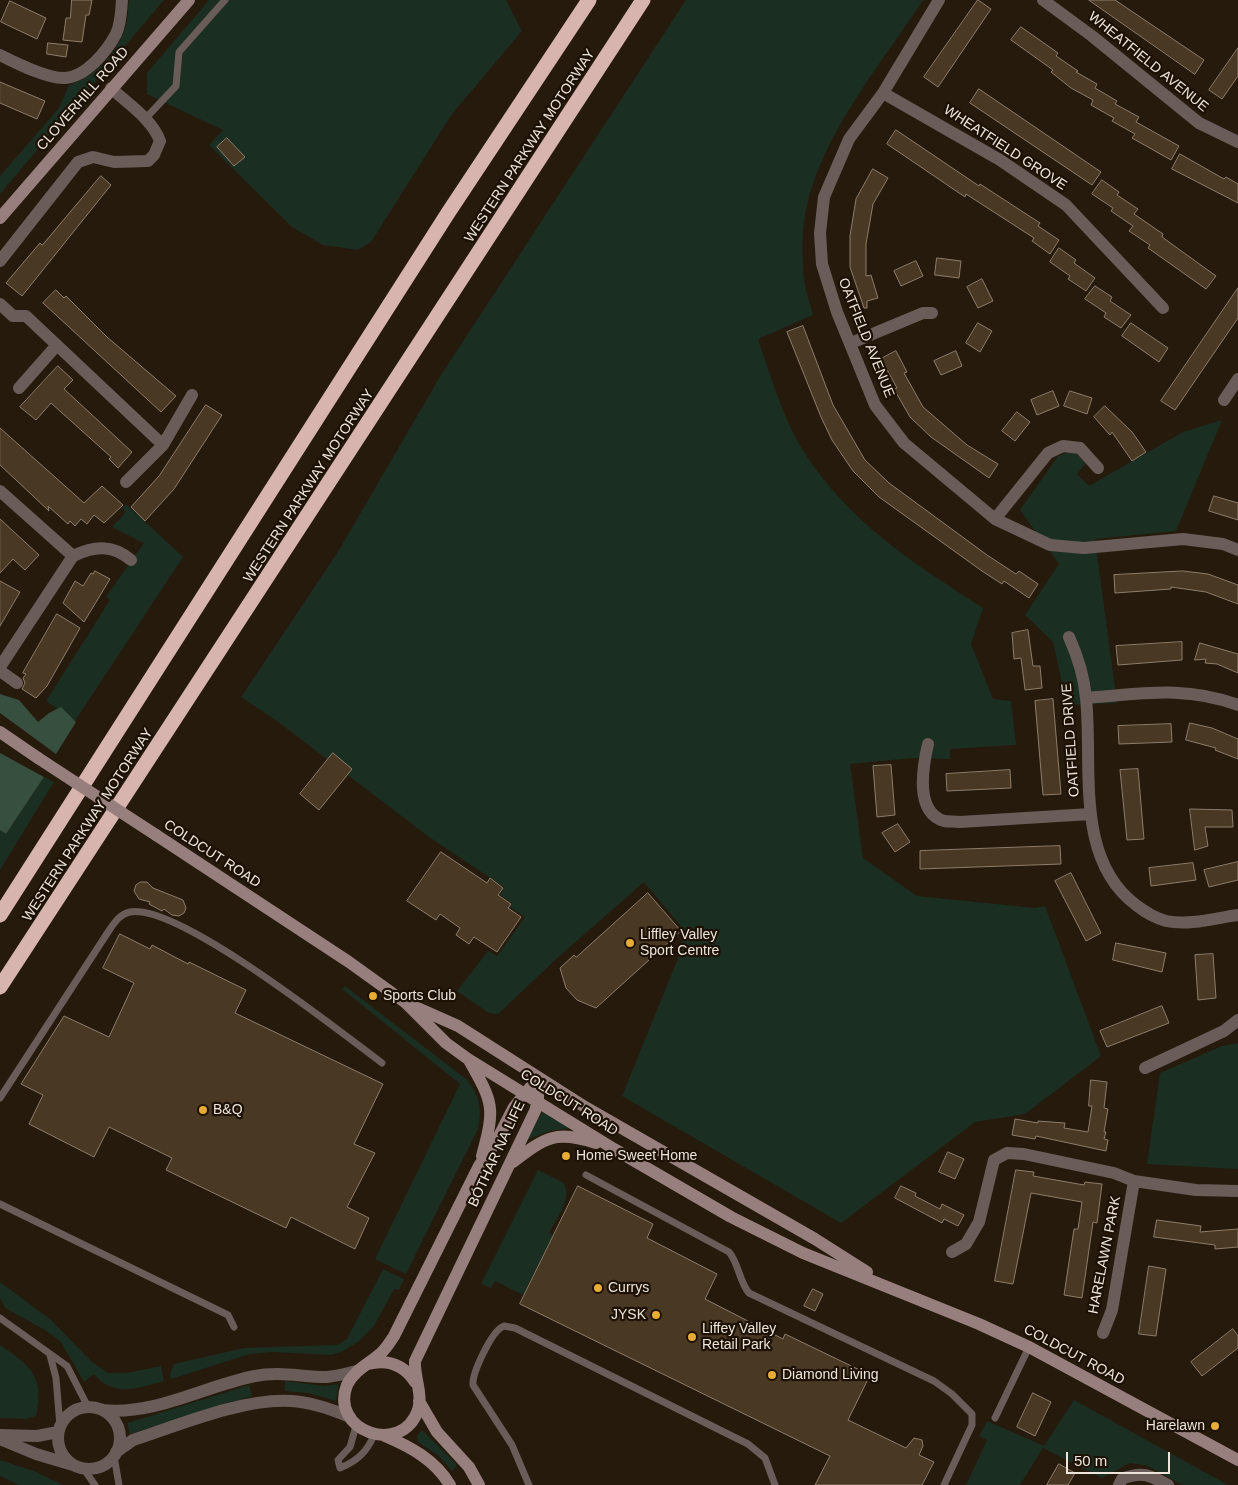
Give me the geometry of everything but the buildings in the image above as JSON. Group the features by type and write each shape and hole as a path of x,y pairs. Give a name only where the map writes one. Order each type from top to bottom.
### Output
{"highway":[{"name":"WESTERN PARKWAY MOTORWAY","path":"0,915 448,213 589,0"},
{"name":"WESTERN PARKWAY MOTORWAY","path":"0,987 223,649 643,0"}],"main road":[{"name":"CLOVERHILL ROAD","path":"0,218 189,0"},
{"name":"COLDCUT ROAD","path":"0,732 349,962 406,1003 446,1043 468,1059 614,1149 731,1217 794,1248 1029,1347 1238,1460"},
{"name":"COLDCUT ROAD","path":"406,1003 458,1026 538,1078 815,1239 891,1288"},
{"path":"468,1059 490,1100 491,1122 479,1166"},
{"name":"BÓTHAR NA LIFE","path":"353,1422 346,1408 345,1393 351,1378 382,1353 394,1336 479,1166 497,1140 523,1093 538,1078"},
{"name":"BÓTHAR NA LIFE","path":"479,1485 469,1467 437,1432 419,1401 414,1373 415,1361 538,1102 538,1078"},
{"path":"510,1163 544,1139 558,1136 578,1137 614,1149"},
{"path":"362,1368 377,1362 389,1362 401,1366 410,1374 416,1384"},
{"path":"380,1436 405,1428 413,1420 419,1401"},
{"path":"353,1422 380,1436 404,1444 429,1460 450,1485"}],"street":[{"path":"0,55 49,75 65,78 77,75 101,54 116,35 122,0"},
{"name":"OATFIELD AVENUE","path":"939,0 883,93 849,139 824,197 820,233 822,264 837,312 875,405 904,444 995,519 1050,545 1084,548 1183,539 1223,544 1238,550"},
{"name":"WHEATFIELD AVENUE","path":"1043,0 1092,36 1199,123 1237,139"},
{"path":"0,261 78,162 94,157 114,162 138,162 148,161 154,155 160,141 156,132 145,119 111,88"},
{"name":"WHEATFIELD GROVE","path":"883,93 1000,160 1066,205 1163,308"},
{"path":"0,304 13,316 26,316 163,445"},
{"path":"851,343 923,313 932,313"},
{"path":"19,388 56,345"},
{"path":"1224,400 1238,379"},
{"path":"126,482 163,445 192,395"},
{"path":"995,519 1048,453 1063,446 1080,448 1098,468"},
{"path":"0,490 73,556"},
{"path":"17,682 0,669 73,556 90,548 103,547 120,552 132,560"},
{"name":"OATFIELD DRIVE","path":"1069,636 1080,662 1086,698 1091,814 1098,853 1124,896 1147,913 1167,921 1198,921 1238,915"},
{"path":"1086,698 1140,693 1188,692 1238,705"},
{"path":"928,744 923,767 925,801 932,814 944,820 960,822 1091,814"},
{"path":"1145,1068 1224,1031 1238,1020"},
{"name":"HARELAWN PARK","path":"952,1252 966,1244 979,1222 994,1160 1007,1153 1024,1154 1113,1173 1134,1181 1196,1190 1238,1191"},
{"name":"HARELAWN PARK","path":"1103,1333 1112,1310 1134,1181"},
{"path":"0,1437 37,1436 59,1429 72,1412 88,1407 118,1412 144,1408 254,1376 280,1373 329,1377 362,1368"},
{"path":"0,1437 36,1454 78,1466 94,1468 104,1465 133,1440 253,1403 292,1401 324,1406 353,1422"},
{"path":"102,1410 116,1423 119,1433 115,1454"},
{"path":"59,1429 60,1450 78,1466"},
{"path":"1119,1485 1122,1479 1135,1474 1148,1474 1168,1485"}],"lane":[{"path":"145,119 176,86 178,52 225,0"},
{"path":"1,1100 110,929 120,916 130,912 149,914 194,932 238,958 382,1063"},
{"path":"586,1175 729,1252 734,1258 744,1286 749,1293 934,1381 952,1394 972,1414 972,1425 944,1485"},
{"path":"0,1204 228,1315 234,1327"},
{"path":"0,1318 67,1366 88,1407"},
{"path":"529,1485 512,1445 474,1389 474,1375 496,1331 501,1327 515,1328 756,1449 769,1463 776,1485"},
{"path":"995,1418 1029,1347"},
{"path":"50,1355 56,1378 59,1429"},
{"path":"353,1422 350,1447 338,1460 340,1468 356,1460 380,1436"},
{"path":"115,1454 119,1485"},
{"path":"78,1466 96,1485"}],"green space":[{"path":"129,0 164,0 0,194 0,176 59,108 69,85 78,82 95,71 115,48 125,27"},
{"path":"209,0 506,0 522,31 452,114 371,242 358,250 323,245 292,227 209,145 223,130 147,94 147,73"},
{"path":"686,0 923,0 846,114 821,162 812,187 804,220 803,255 806,292 813,315 758,339 777,396 795,436 820,475 840,499 861,520 907,557 983,608 971,644 993,699 1011,701 1016,745 950,749 950,759 912,758 850,764 863,858 917,896 1035,908 1045,906 1101,1056 1025,1114 975,1122 841,1223 622,1096 679,956 684,930 644,882 555,960 498,1014 489,1013 457,991 488,951 497,956 525,917 510,907 512,903 500,895 504,887 429,837 277,721 241,697 339,550 441,375"},
{"path":"1222,420 1176,531 1095,539 1117,703 1067,705 1053,642 1025,615 1059,564 1020,510 1058,456 1073,451 1086,463 1077,474 1089,486 1183,432"},
{"path":"126,504 183,557 75,721 46,701 110,600 106,597 144,543 112,527 126,512 122,509"},
{"path":"0,694 19,700 38,722 49,713 61,707 76,722 56,754 0,713"},
{"path":"0,753 44,777 6,834 0,830"},
{"path":"44,777 54,782 0,870 0,830 6,834"},
{"path":"345,986 466,1079 479,1102 478,1129 406,1274 375,1259 460,1084 342,989"},
{"path":"1238,1043 1238,1169 1147,1164 1160,1073 1222,1046"},
{"path":"543,1111 571,1128 549,1131 526,1140"},
{"path":"538,1170 564,1183 566,1196 562,1209 549,1233 553,1235 523,1295 495,1281 491,1288 481,1284"},
{"path":"383,1269 404,1279 399,1290 394,1289 374,1326 358,1342 341,1352 331,1355 273,1352 250,1354 171,1379 170,1374 174,1364 244,1348 337,1345 347,1339"},
{"path":"0,1282 51,1320 92,1362 108,1373 126,1373 161,1366 164,1381 136,1388 118,1389 101,1381 94,1374 84,1382 61,1342 45,1330 5,1308 0,1298"},
{"path":"0,1345 28,1367 33,1374 37,1382 38,1391 36,1416 26,1419 0,1418"},
{"path":"285,1381 324,1386 339,1384 336,1401 308,1393 285,1391"},
{"path":"249,1385 252,1396 130,1434 127,1423"},
{"path":"1074,1400 1228,1485 1182,1485 1148,1466 1130,1463 1102,1478 1043,1448 1020,1485 966,1485 987,1440 979,1436 987,1421 1044,1446"},
{"path":"422,1430 457,1465 452,1471 439,1456 418,1442 417,1435"},
{"path":"0,1460 34,1471 63,1485 19,1485 0,1476"}],"place":[{"name":"Liffley Valley Sport Centre","path":"630,943"},
{"name":"Sports Club","path":"373,996"},
{"name":"B&Q","path":"203,1110"},
{"name":"Home Sweet Home","path":"566,1156"},
{"name":"Currys","path":"598,1288"},
{"name":"JYSK","path":"656,1315"},
{"name":"Liffey Valley Retail Park","path":"692,1337"},
{"name":"Diamond Living","path":"772,1375"},
{"name":"Harelawn","path":"1215,1426"}]}
